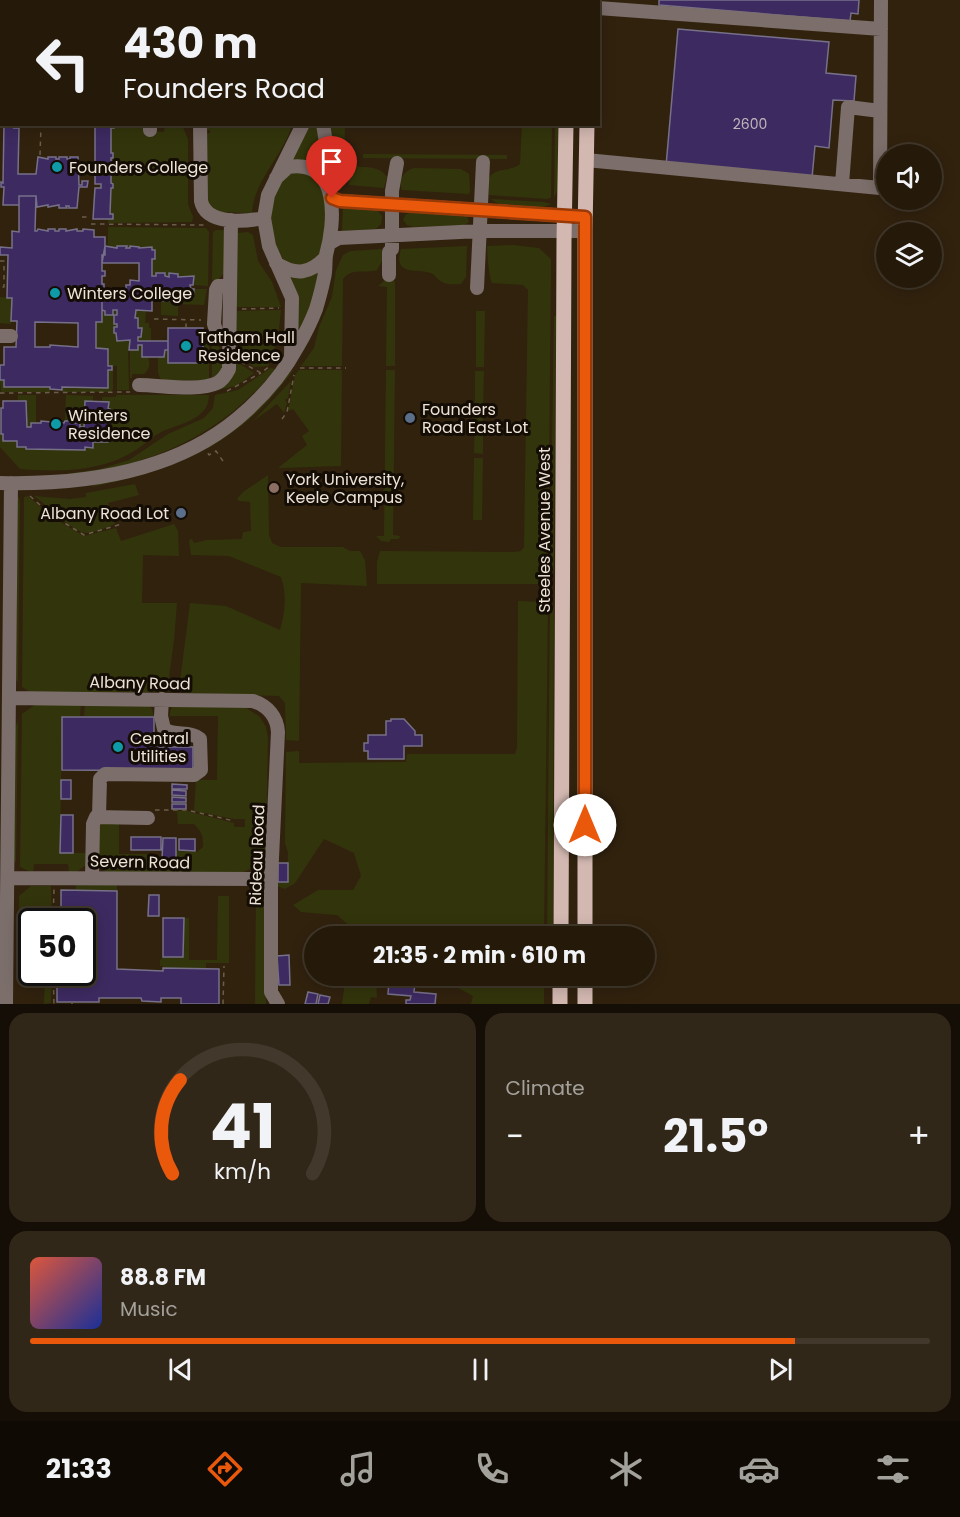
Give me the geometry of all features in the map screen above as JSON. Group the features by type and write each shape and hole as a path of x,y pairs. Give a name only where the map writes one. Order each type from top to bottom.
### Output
{"main road":[{"name":"Steeles Avenue West","path":"561,926 566,126"},
{"path":"585,926 587,126"},
{"path":"566,158 586,160"},
{"path":"560,986 560,1004"},
{"path":"585,986 585,1004"}],"street":[{"path":"586,160 880,188 881,0"},
{"path":"600,8 881,29"},
{"path":"842,184 848,107 880,111"},
{"path":"291,358 292,298 276,263 266,234 264,218 268,195 302,126"},
{"path":"6,1004 8,878 6,483 81,481 122,473 180,453 202,442 236,420 261,397 291,358 315,310 325,277 331,194 330,168 322,126"},
{"path":"195,129 202,206 208,214 231,220 264,218"},
{"path":"477,288 484,258 478,252 483,162"},
{"path":"393,275 396,252 392,249 392,191 397,163"},
{"path":"276,178 288,167 307,167 321,176 331,194 340,201 481,209 564,223 585,224"},
{"path":"135,388 202,387 224,378 229,369 231,220"},
{"path":"276,263 292,272 307,272 319,264 339,238 480,231 564,223"},
{"path":"99,816 100,779 105,774 194,775 201,770 200,739 194,734 175,734 164,729 161,716 162,699"},
{"name":"Albany Road","path":"6,705 162,699 253,701 268,708"},
{"name":"Rideau Road","path":"268,708 276,721 278,732 272,879 271,992 278,1004"},
{"path":"92,878 94,820 99,816 152,814"},
{"name":"Severn Road","path":"8,878 272,879"}],"path":[{"path":"40,155 41,126"},
{"path":"82,217 92,217"},
{"path":"91,224 205,225"},
{"path":"0,261 4,261 4,288 0,287"},
{"path":"236,309 283,308"},
{"path":"154,319 203,320"},
{"path":"186,319 186,328"},
{"path":"235,358 261,373"},
{"path":"224,393 270,366 278,367"},
{"path":"282,418 287,412 296,368 346,368"},
{"path":"0,393 135,388"},
{"path":"207,451 209,455 216,451 225,464"},
{"path":"28,494 50,514 84,535 122,524"},
{"path":"152,814 187,810 234,821"},
{"path":"53,908 54,885"},
{"path":"223,1004 224,966"},
{"path":"53,986 54,1004"},
{"path":"224,993 229,992"}],"green space":[{"path":"113,126 144,126 145,131 164,132 165,126 182,126 188,139 188,204 193,217 192,222 108,223 108,219 113,214 110,214 111,188 113,188 111,183 113,154 111,153 111,128"},
{"path":"204,126 292,126 263,179 252,213 217,212 206,202 204,134 210,133 210,130 204,130"},
{"path":"307,126 320,126 326,173 291,162"},
{"path":"328,126 345,126 344,183 340,191 336,188"},
{"path":"522,126 552,126 551,198 489,195 488,185 493,174 520,164"},
{"path":"555,126 559,126 559,187 554,198"},
{"path":"363,154 507,155 507,159 363,158"},
{"path":"350,162 353,166 372,168 384,173 387,177 384,188 349,185"},
{"path":"414,168 461,169 469,174 469,194 402,190 403,176"},
{"path":"304,169 320,183 329,214 319,256 309,266 290,267 275,246 270,222 271,204 286,173"},
{"path":"491,199 551,204 538,208 520,208 503,205"},
{"path":"343,206 377,210 382,216 381,224 376,229 342,231"},
{"path":"413,211 467,216 469,222 464,225 414,227 407,225 403,220 405,215"},
{"path":"108,227 206,228 209,232 208,286 193,285 193,276 178,277 178,274 169,273 169,277 156,273 156,276 152,276 152,259 155,259 155,250 152,250 152,247 114,248 108,246"},
{"path":"225,230 226,271 216,282 212,280 213,232"},
{"path":"248,232 253,235 258,261 272,282 281,307 236,307 237,233"},
{"path":"513,245 539,248 551,259 548,580 542,584 377,584 377,562 380,551 514,552 521,551 524,547 528,290 523,285 492,283 487,249 487,246"},
{"path":"467,246 466,277 461,284 443,283 431,273 408,270 400,264 401,249"},
{"path":"382,249 383,259 377,270 350,273 343,279 342,366 301,366 314,348 319,327 332,297 336,270 343,255 350,251"},
{"path":"323,267 299,339 287,273"},
{"path":"385,280 394,280 395,283 395,366 386,366 387,287 378,286"},
{"path":"194,289 207,289 204,305 178,304 178,316 161,315 161,301 165,297 193,298"},
{"path":"0,297 12,298 11,324 0,323"},
{"path":"102,310 117,310 117,315 114,315 114,323 117,327 114,327 114,333 116,333 117,341 130,340 129,390 117,390 117,366 108,366 108,349 96,348 96,322 102,321"},
{"path":"136,310 146,311 145,323 149,323 149,328 151,328 151,341 138,341 142,328 138,328 138,319 135,318"},
{"path":"281,310 278,337 268,366 254,367 237,356 236,311"},
{"path":"476,311 485,311 484,367 476,367"},
{"path":"554,316 556,316 554,569 550,584"},
{"path":"203,336 209,340 209,380 166,381 160,378 158,357 164,357 165,350 168,350 168,363 203,363"},
{"path":"212,340 225,354 222,369 212,379"},
{"path":"138,345 142,345 146,353 149,368 144,374 132,374 130,378 130,350 138,350"},
{"path":"235,361 254,373 236,386 217,390"},
{"path":"271,368 275,369 242,404 223,419 182,444 137,462 86,473 59,475 100,469 129,460 168,434 204,418 213,408 215,395 238,390"},
{"path":"108,370 113,370 111,392 62,392 62,387 108,388"},
{"path":"290,370 293,370 273,396 252,417 205,450 152,472 91,487 98,483 175,462"},
{"path":"299,370 342,370 341,466 278,468 307,445 302,436 309,431 293,409 288,411 295,375"},
{"path":"386,370 395,370 393,535 400,536 399,539 391,539 389,542 381,541 376,536 384,536"},
{"path":"475,371 484,371 483,410 475,410"},
{"path":"0,380 4,380 4,387 50,387 50,392 1,392"},
{"path":"291,381 288,398 285,400 287,403 284,413 277,404 253,421"},
{"path":"18,395 36,395 36,423 32,423 31,427 27,427 27,408 18,401"},
{"path":"66,395 93,396 93,401 84,408 84,427 80,427 79,423 65,421"},
{"path":"116,395 209,395 204,410 193,419 163,431 117,460 103,464 61,470 20,469 0,447 0,430 3,434 3,441 17,441 17,447 93,447 93,442 108,442 110,409 108,409 108,402 102,402 102,397 116,397"},
{"path":"475,414 483,414 483,454 474,453"},
{"path":"474,458 483,458 482,520 473,520"},
{"path":"268,475 269,535 272,543 281,547 343,547 350,551 360,551 365,560 367,586 301,583 299,741 286,740 285,703 279,696 184,693 179,689 190,603 226,606 280,630 285,604 281,577 229,556 191,555 189,540 192,539 194,543 207,540 242,539 243,532 251,531 250,502 237,499 243,492"},
{"path":"135,484 139,495 108,503 115,524 90,533 73,528 34,496 70,499 86,497 86,493"},
{"path":"28,496 52,517 84,536 116,528 121,541 174,524 178,531 179,556 143,555 142,603 177,603 167,692 30,692 22,687 24,497"},
{"path":"17,497 20,503 18,683 16,679"},
{"path":"518,601 548,602 544,926 349,926 337,915 301,912 293,905 318,890 353,890 361,876 354,853 324,839 295,883 285,889 277,886 278,882 287,881 286,752 299,751 299,763 406,762 407,754 515,754 517,748"},
{"path":"550,602 552,602 554,609 553,926 547,926"},
{"path":"81,703 80,716 62,717 60,853 88,853 86,865 75,873 69,873 68,864 34,864 33,873 20,867 22,714 36,704"},
{"path":"85,703 148,705 154,717 84,716"},
{"path":"172,706 243,706 259,716 266,727 268,738 266,844 259,861 247,871 235,874 107,873 99,866 97,827 104,823 119,824 119,854 157,854 157,864 172,864 173,851 197,852 203,847 202,837 194,824 178,824 177,811 187,811 234,823 234,827 245,827 245,819 194,811 196,780 217,780 218,716 169,716"},
{"path":"18,721 16,863 14,859 14,731"},
{"path":"77,883 114,884 117,886 117,891 75,891"},
{"path":"31,886 51,886 52,908 19,908 19,896"},
{"path":"256,888 264,898 266,1004 255,1004"},
{"path":"218,896 229,896 229,963 206,963 206,969 163,968 160,966 160,960 163,957 183,957 184,918 189,918 189,960 217,960"},
{"path":"45,986 51,986 51,1003 44,1004"},
{"path":"344,986 376,986 377,998 371,997 369,1004 342,1004"},
{"path":"454,986 544,986 544,1004 471,1004 473,996"}],"building":[{"path":"659,0 859,0 858,14 851,13 850,21 659,5"},
{"path":"678,29 829,42 826,73 856,76 854,101 833,100 829,148 815,146 812,178 666,166"},
{"name":"Founders College","path":"4,126 19,128 18,174 36,174 38,157 59,159 59,157 67,157 70,159 70,157 78,157 79,185 82,185 82,181 88,181 87,187 79,187 77,208 66,206 67,208 59,208 59,205 37,207 36,196 19,196 19,205 3,205 4,187 1,187 1,182 3,183"},
{"path":"95,126 114,126 111,128 113,158 111,158 111,183 113,188 111,188 110,214 113,214 113,219 93,219 95,188 101,188 101,184 95,184"},
{"name":"Winters College","path":"19,196 36,196 35,231 38,229 59,231 59,229 66,229 66,231 77,229 77,231 83,231 83,229 94,230 94,237 105,237 105,255 102,255 102,271 105,271 105,276 102,276 104,289 102,289 102,322 96,322 96,348 108,349 108,366 112,366 112,370 108,370 108,388 62,387 62,390 50,389 50,387 4,387 4,380 0,380 0,365 4,365 4,347 16,347 17,321 11,321 12,298 7,298 8,255 0,255 0,247 12,248 12,231 19,232","holes":["35,322 78,323 78,347 50,345 50,347 35,347"]},
{"path":"105,246 152,247 152,250 155,250 155,259 152,259 152,276 156,276 156,273 165,273 165,276 169,277 169,273 178,274 178,277 194,276 193,285 190,285 191,289 194,289 193,298 178,298 178,301 169,301 169,297 165,297 165,301 159,301 159,296 152,296 152,311 136,310 135,318 138,318 138,328 142,328 138,341 168,341 168,350 165,350 164,357 142,357 142,345 138,345 138,350 129,350 130,340 117,341 116,333 114,333 114,327 117,327 117,324 114,324 114,315 117,315 117,310 113,310 113,315 105,315 105,311 102,310 102,297 113,297 113,289 126,289 126,285 130,285 130,280 139,281 139,263 102,263"},
{"name":"Tatham Hall Residence","path":"168,328 203,328 203,363 168,363"},
{"name":"Winters Residence","path":"3,401 26,401 27,427 31,427 31,423 41,423 41,421 64,423 70,421 70,423 80,423 80,427 84,427 85,401 109,402 108,442 93,442 93,448 85,447 85,450 17,447 17,441 3,441 1,408 3,408"},
{"name":"Central Utilities","path":"62,717 154,717 154,747 193,747 193,771 62,770"},
{"path":"391,719 404,719 415,731 415,735 422,735 422,746 404,746 404,759 368,759 368,751 364,751 364,743 368,743 368,735 386,735 386,721 391,721"},
{"path":"61,780 71,780 71,799 61,799"},
{"path":"172,784 187,785 187,789 172,789"},
{"path":"172,790 186,791 186,796 172,795"},
{"path":"172,797 186,798 186,802 172,802"},
{"path":"172,804 186,804 186,809 172,809"},
{"path":"61,815 73,815 73,853 60,853"},
{"path":"131,837 161,837 161,850 131,850"},
{"path":"163,838 176,838 176,860 162,860"},
{"path":"179,839 195,839 195,851 179,850"},
{"path":"278,863 288,863 288,882 278,882"},
{"path":"61,890 117,891 117,969 163,971 163,968 219,969 219,1004 181,1004 181,998 161,998 161,1002 142,1001 141,998 99,998 99,1002 57,1002 57,986 96,986 96,908 61,908"},
{"path":"149,895 159,895 159,916 148,916"},
{"path":"163,918 184,918 183,957 163,957"},
{"path":"289,955 290,985 279,985 277,956"},
{"path":"389,986 415,986 414,992 436,994 435,1004 406,1004 406,1000 410,1000 411,996 388,994"},
{"path":"308,992 318,994 316,1004 305,1004"},
{"path":"320,995 330,997 328,1004 318,1004"}],"place":[{"name":"Founders College","path":"57,167"},
{"name":"Winters College","path":"55,293"},
{"name":"Tatham Hall Residence","path":"186,346"},
{"name":"Founders Road East Lot","path":"410,418"},
{"name":"Winters Residence","path":"56,424"},
{"name":"York University, Keele Campus","path":"274,488"},
{"name":"Albany Road Lot","path":"181,513"},
{"name":"Central Utilities","path":"118,747"}],"route":[{"path":"332,198 340,201 585,217 585,825"}]}
